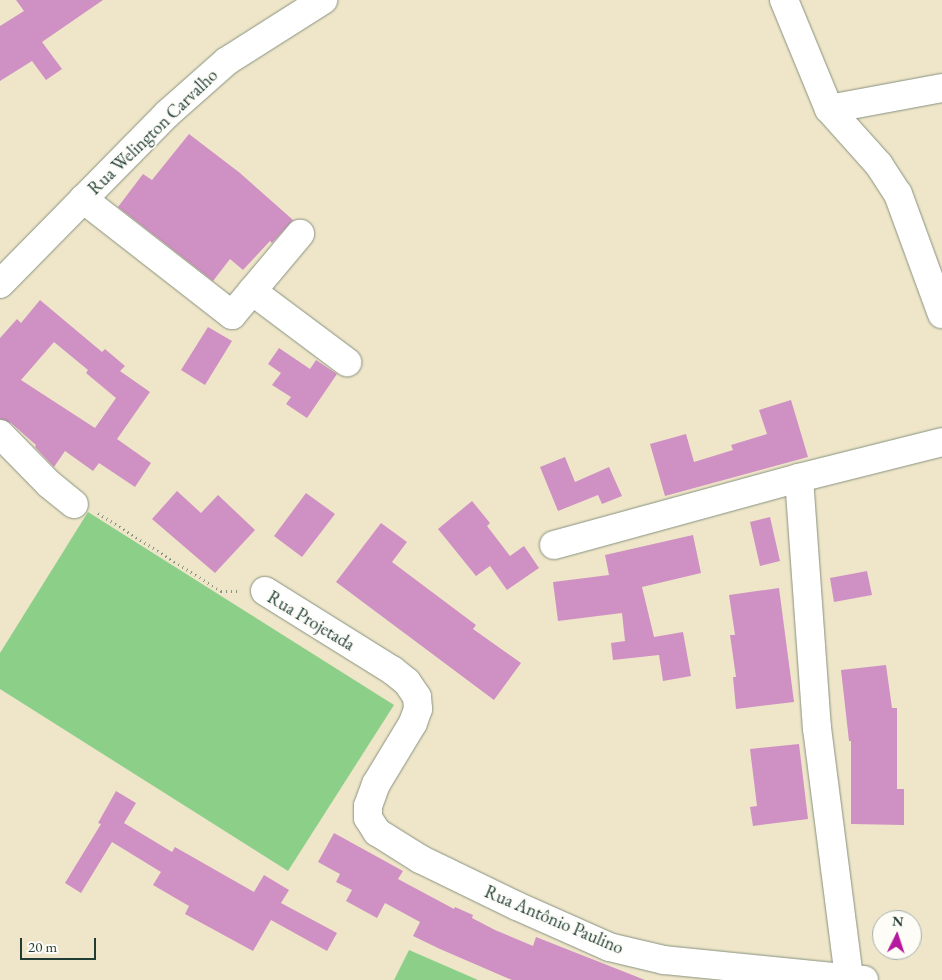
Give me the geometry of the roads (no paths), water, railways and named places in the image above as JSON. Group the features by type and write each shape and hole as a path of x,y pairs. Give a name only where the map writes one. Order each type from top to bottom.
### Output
{"street":[{"name":"Rua Welington Carvalho","path":"0,284 167,114 227,61 323,0"},
{"path":"784,0 829,109 879,165 898,194 942,314"},
{"path":"829,109 942,88"},
{"path":"84,199 232,315 300,234"},
{"path":"252,291 347,362"},
{"path":"0,434 49,484 74,504"},
{"path":"554,545 799,478 942,442"},
{"path":"799,478 817,728 857,979"},
{"name":"Rua Projetada","path":"265,591 392,670 407,682 417,697 418,708 412,723 376,784 368,806 368,818 377,832"},
{"name":"Rua Antônio Paulino","path":"377,832 429,863 517,906 609,947 664,960 803,976 857,979"}]}
